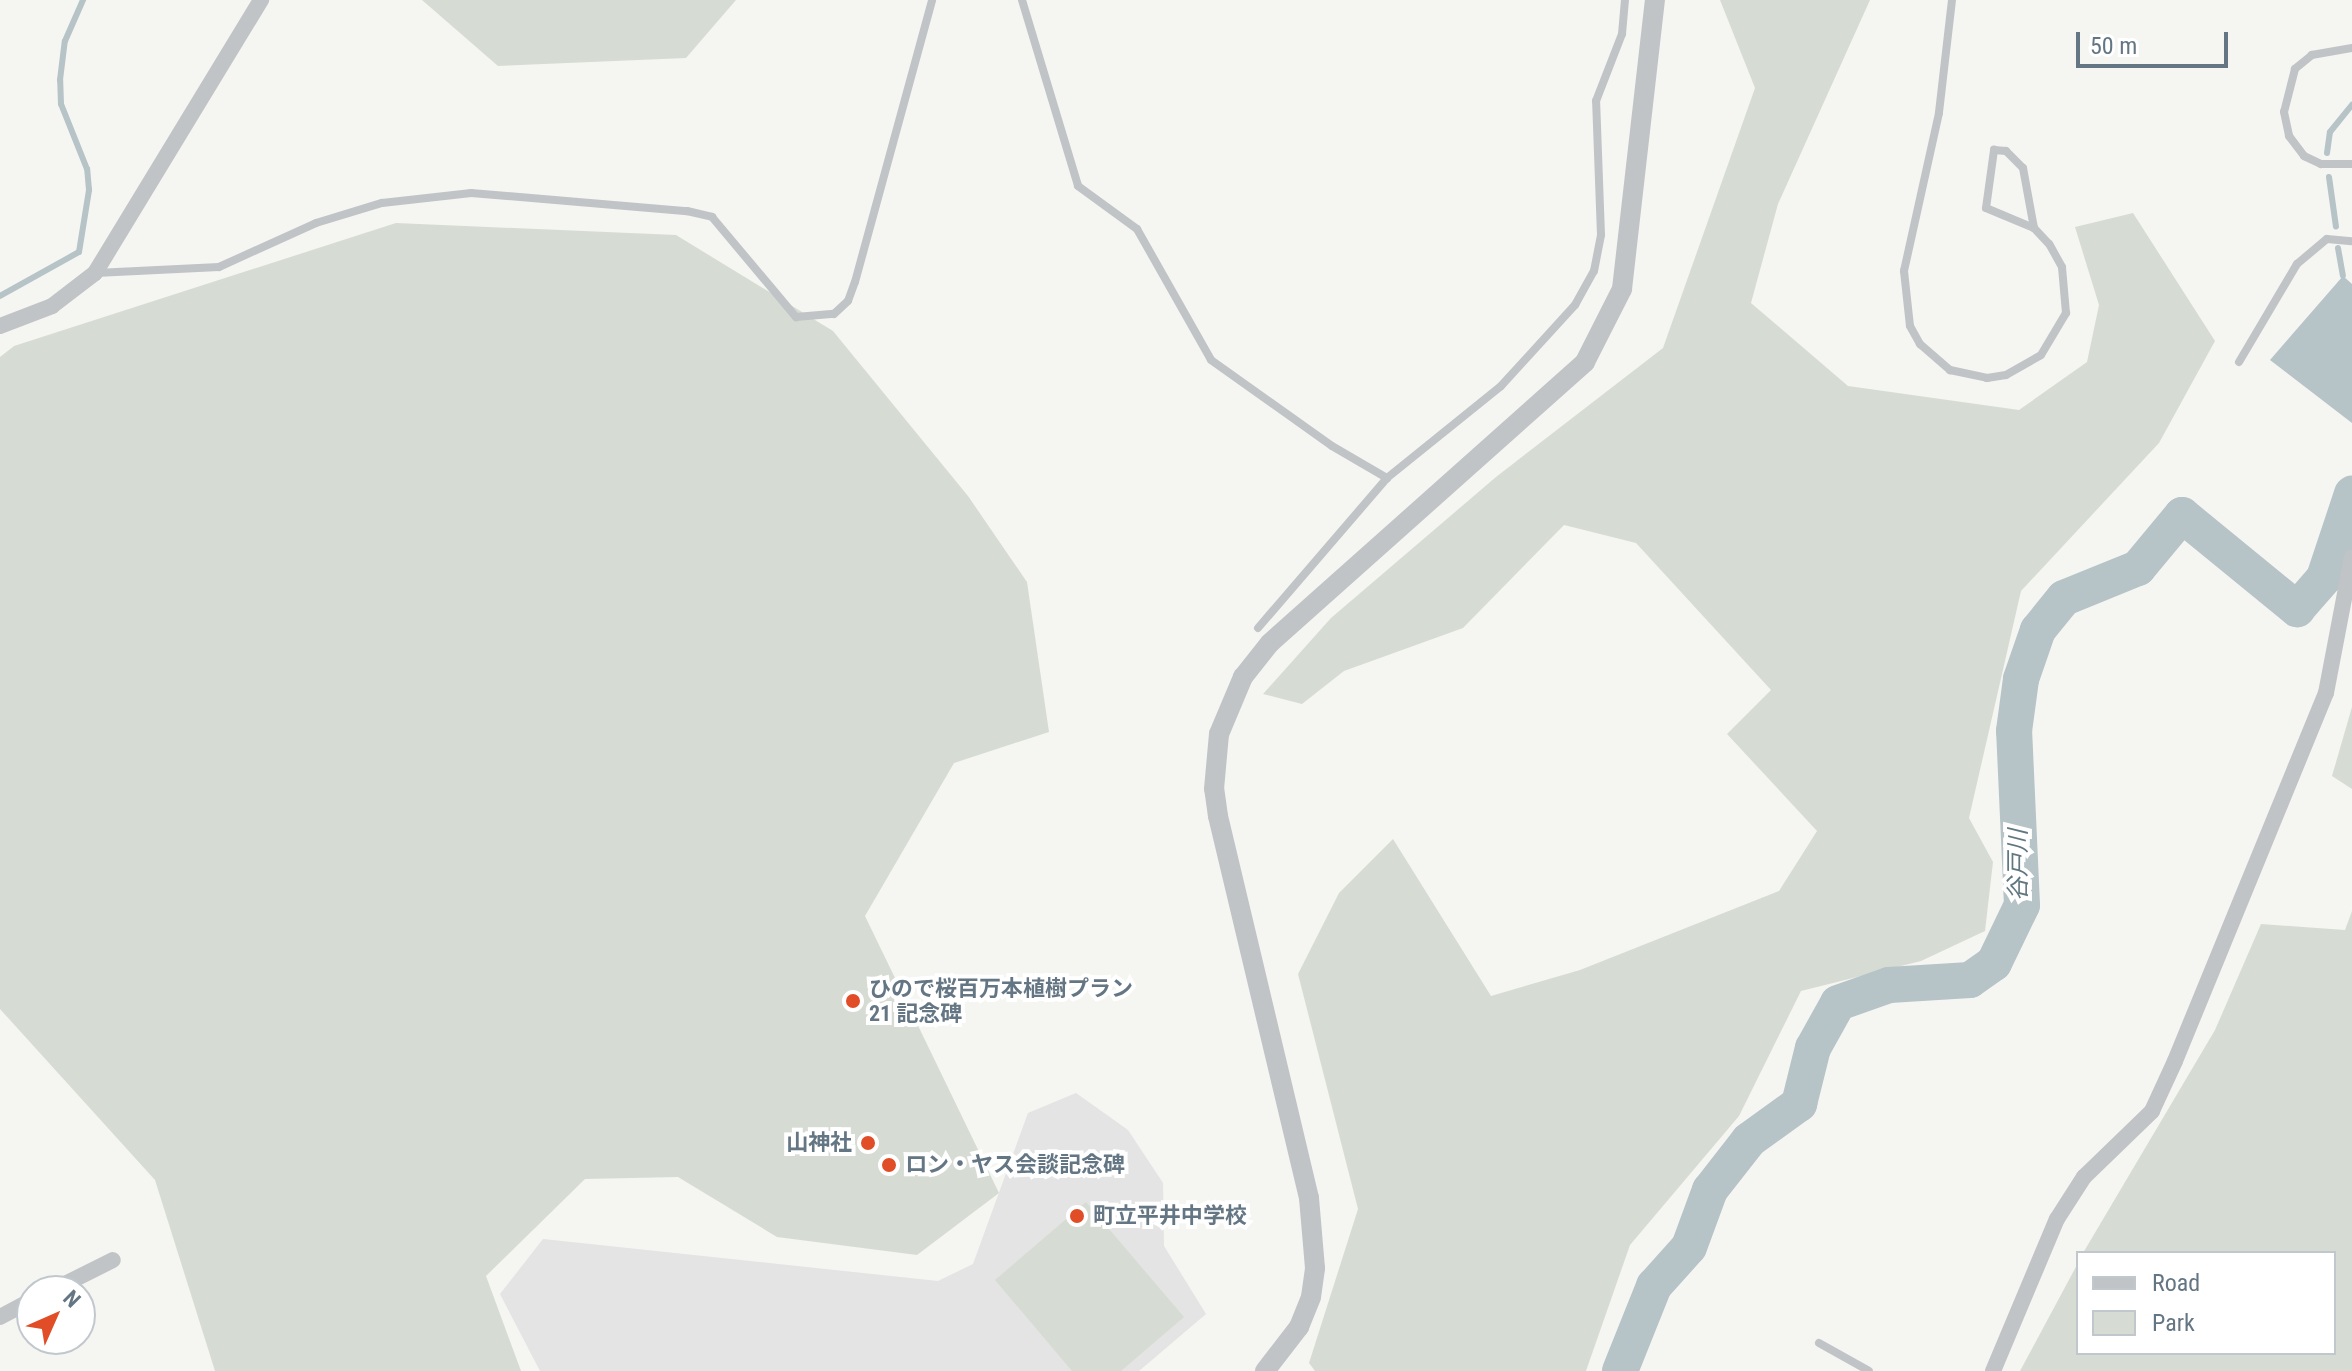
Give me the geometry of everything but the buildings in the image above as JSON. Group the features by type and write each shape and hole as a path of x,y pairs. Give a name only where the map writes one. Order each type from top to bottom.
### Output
{"street":[{"path":"0,326 52,306 95,273 261,0"},
{"path":"1265,1371 1299,1327 1311,1297 1315,1268 1309,1198 1218,816 1214,789 1219,734 1243,677 1270,643 1585,362 1622,289 1655,0"},
{"path":"1993,1371 2057,1219 2084,1177 2152,1111 2175,1061 2326,693 2352,557"},
{"path":"83,1275 113,1260"}],"lane":[{"path":"95,273 219,267 316,223 356,211 471,193 673,209 712,217 796,317 834,314 848,301 855,282 932,0"},
{"path":"1022,0 1078,186 1137,229 1211,360 1306,429 1387,478"},
{"path":"1258,628 1387,478 1501,386 1543,345 1594,271 1602,198 1596,101 1622,34 1625,0"},
{"path":"1952,0 1939,113 1904,271 1910,326 1920,344 1950,370 1987,378 2006,375 2041,355 2056,335 2066,313 2067,290 2062,267 2034,228 2023,168 2006,151 1994,150 1986,208 2034,228"},
{"path":"2352,48 2312,55 2295,69 2284,112 2289,136 2304,156 2321,164 2352,164"},
{"path":"2239,362 2297,264 2327,239 2352,241"},
{"path":"1819,1343 1869,1371"}],"shaded area":[{"path":"2343,276 2352,284 2352,423 2270,360"},
{"name":"町立平井中学校","path":"1076,1093 1128,1130 1163,1183 1164,1246 1206,1314 1139,1371 540,1371 500,1294 543,1239 938,1281 973,1264 1028,1113"}],"green space":[{"path":"422,0 736,0 686,58 498,66"},
{"path":"1720,0 1870,0 1778,204 1751,303 1848,386 2019,410 2087,362 2099,305 2075,227 2133,213 2215,341 2159,443 2021,591 1969,818 1993,862 1985,931 1921,961 1801,991 1739,1116 1630,1245 1586,1371 1315,1371 1309,1363 1358,1209 1298,974 1339,893 1393,839 1491,996 1580,970 1779,891 1817,831 1727,734 1771,690 1636,543 1564,525 1463,628 1344,671 1302,704 1263,694 1331,618 1496,477 1663,348 1755,88"},
{"path":"396,223 676,235 833,331 968,496 1027,582 1049,732 954,763 865,916 999,1193 917,1255 777,1237 678,1177 585,1179 486,1276 521,1371 215,1371 155,1180 0,1009 0,357 14,346"},
{"path":"2352,707 2352,789 2332,776"},
{"path":"2352,911 2352,1371 2020,1371 2076,1267 2076,1355 2336,1355 2336,1251 2084,1251 2215,1030 2261,924 2345,930"},
{"path":"1086,1202 1184,1317 1121,1371 1072,1371 995,1280"}],"waterway":[{"path":"0,296 79,252 89,190 87,169 61,104 60,80 65,41 83,0"},
{"path":"2327,153 2330,132 2352,105"},
{"path":"2329,177 2336,227"},
{"path":"2338,248 2343,276"},
{"name":"谷戸川","path":"1620,1371 1654,1286 1689,1247 1710,1190 1749,1140 1799,1104 1813,1048 1838,1003 1889,985 1970,980 1994,963 2022,905 2014,731 2021,679 2038,630 2064,598 2138,568 2182,515 2297,609 2324,578 2352,494"}],"place":[{"name":"ひので桜百万本植樹プラン 21 記念碑","path":"853,1001"},
{"name":"山神社","path":"868,1143"},
{"name":"ロン・ヤス会談記念碑","path":"889,1165"},
{"name":"町立平井中学校","path":"1077,1216"}]}
